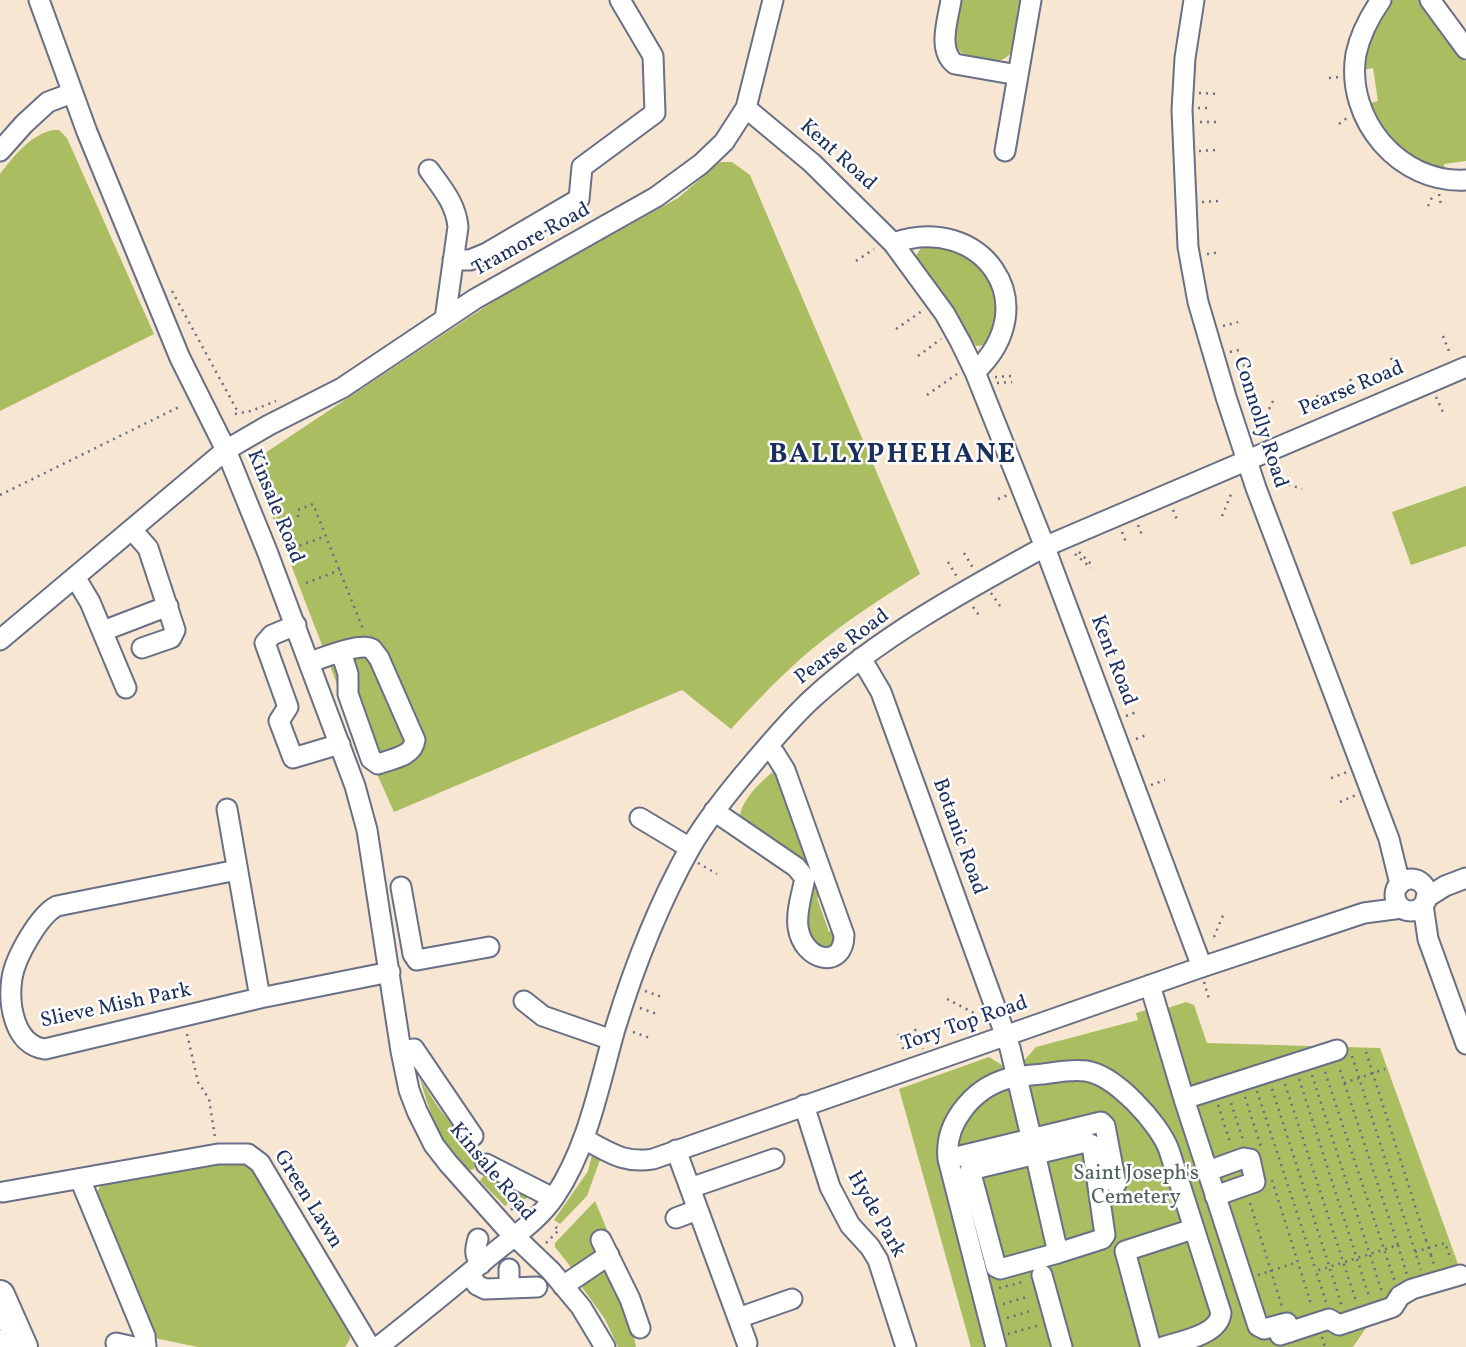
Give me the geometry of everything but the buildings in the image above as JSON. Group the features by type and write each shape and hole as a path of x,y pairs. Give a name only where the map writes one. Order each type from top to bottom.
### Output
{"highway":[{"path":"0,1295 23,1347"}],"street":[{"name":"Kinsale Road","path":"39,0 72,93 180,358 226,450 340,744 365,821 401,1051 414,1104 434,1145 466,1185 520,1236 563,1286 593,1324 605,1347"},
{"path":"453,260 470,260 487,253 579,199 583,167 655,113 653,56 620,0"},
{"name":"Tramore Road","path":"0,640 226,450 342,388 507,280 675,184 724,142 746,108 774,0"},
{"path":"951,0 944,45 949,59 955,64 1017,75"},
{"path":"1006,152 1031,0"},
{"name":"Connolly Road","path":"1194,0 1182,86 1188,247 1204,328 1246,460 1411,894 1416,918 1461,1017 1466,1044"},
{"path":"1381,0 1364,30 1356,53 1356,82 1368,122 1388,151 1410,168 1440,179 1466,180"},
{"path":"1430,0 1466,50"},
{"path":"2,146 48,102 72,93"},
{"name":"Kent Road","path":"746,108 812,163 887,243 946,316 979,375 1202,967"},
{"path":"429,170 457,215 458,227 445,319"},
{"path":"887,243 920,236 944,237 972,249 987,262 1006,292 1008,308 1005,328 979,375"},
{"name":"Pearse Road","path":"520,1236 553,1198 584,1139 632,978 655,919 690,848 714,811 811,699 861,658 975,585 1045,547 1466,367"},
{"path":"132,531 148,548 175,624 174,634 142,648"},
{"path":"75,577 90,602 126,688"},
{"path":"103,631 168,606"},
{"path":"296,625 272,635 265,643 288,707 279,721 293,758 340,744"},
{"path":"310,662 352,649 371,649 379,658 415,740 408,754 378,764 371,760 348,694 352,649"},
{"name":"Botanic Road","path":"861,658 881,692 1005,1035 1018,1077 1058,1253"},
{"path":"714,811 796,867 813,875 785,770 767,747"},
{"path":"227,809 260,998"},
{"path":"640,818 690,848"},
{"name":"Slieve Mish Park","path":"237,870 57,906 44,915 12,976 12,999 18,1027 25,1041 45,1049 389,965 413,954 417,960 489,947"},
{"name":"Tory Top Road","path":"584,1139 621,1159 653,1159 1364,913 1388,900 1464,879"},
{"path":"401,887 413,954"},
{"path":"1150,985 1258,1326 1264,1329 1289,1328"},
{"path":"524,1001 543,1016 612,1040"},
{"name":"Kinsale Road","path":"401,1051 414,1049 419,1054 434,1081 473,1136"},
{"path":"1184,1099 1285,1067"},
{"path":"990,1322 948,1159 949,1135 961,1111 993,1084 1018,1077 1087,1071 1112,1083 1160,1131 1183,1191 1221,1313 1214,1328 1163,1347"},
{"name":"Hyde Park","path":"804,1105 830,1186 850,1226 878,1260 906,1347"},
{"path":"948,1159 1034,1146 1086,1142 1092,1145 1106,1232 1102,1239 1000,1269 996,1268 970,1170 1034,1146 1101,1122 1105,1126 1116,1184"},
{"path":"676,1150 747,1343"},
{"name":"Green Lawn","path":"3,1192 218,1154 248,1154 260,1163 370,1347"},
{"path":"690,1188 774,1159"},
{"path":"1183,1191 1211,1183 1250,1160 1256,1180 1253,1184 1244,1186 1211,1183"},
{"name":"Kinsale Road","path":"486,1164 553,1198"},
{"path":"80,1179 145,1336 146,1347"},
{"path":"676,1217 698,1210"},
{"path":"1151,1347 1125,1251 1193,1229"},
{"path":"377,1347 520,1236"},
{"path":"478,1239 475,1269 481,1288 509,1278 537,1287"},
{"path":"563,1286 605,1248 630,1299 640,1328"},
{"path":"1262,1340 1289,1328 1373,1308 1458,1276"},
{"path":"1048,1294 1062,1347"},
{"path":"738,1318 792,1299"}],"path":[{"path":"1198,93 1220,94"},
{"path":"1197,107 1212,108"},
{"path":"1197,122 1218,122"},
{"path":"1197,151 1217,150"},
{"path":"1427,206 1436,186"},
{"path":"1199,202 1220,201"},
{"path":"856,261 887,243"},
{"path":"1205,254 1221,252"},
{"path":"896,329 929,306"},
{"path":"180,309 236,413 252,413"},
{"path":"1219,326 1238,321"},
{"path":"918,356 948,335"},
{"path":"1443,337 1450,354"},
{"path":"1227,353 1243,349"},
{"path":"1391,358 1398,376"},
{"path":"1232,368 1246,365"},
{"path":"927,395 979,375 1012,376"},
{"path":"979,375 1012,382"},
{"path":"1350,379 1356,394"},
{"path":"1317,395 1322,408"},
{"path":"1436,397 1443,412"},
{"path":"1260,428 1274,399"},
{"path":"0,495 179,407"},
{"path":"1275,480 1301,489"},
{"path":"1222,516 1233,492"},
{"path":"298,517 298,510 313,504 364,631 352,649"},
{"path":"1173,510 1178,522"},
{"path":"1138,525 1143,538"},
{"path":"1122,532 1127,545"},
{"path":"293,548 326,536"},
{"path":"964,553 973,568"},
{"path":"1077,553 1092,567"},
{"path":"948,562 957,577"},
{"path":"306,583 340,570"},
{"path":"991,593 1000,606"},
{"path":"972,604 981,618"},
{"path":"1120,718 1139,711"},
{"path":"1129,742 1149,734"},
{"path":"1331,778 1347,772"},
{"path":"1146,787 1165,780"},
{"path":"1339,802 1356,795"},
{"path":"1214,937 1224,913"},
{"path":"947,999 978,1015"},
{"path":"183,1017 198,1082 209,1099 218,1154"},
{"path":"915,1029 919,1065"},
{"path":"898,1034 919,1065"},
{"path":"1366,1052 1431,1255"},
{"path":"1285,1067 1344,1083 1385,1069"},
{"path":"1285,1067 1359,1078"},
{"path":"1250,1160 1285,1067"},
{"path":"1250,1160 1285,1067"},
{"path":"1250,1160 1285,1067"},
{"path":"1285,1067 1383,1250 1373,1308"},
{"path":"1285,1067 1370,1254 1373,1308"},
{"path":"1285,1067 1373,1308"},
{"path":"1285,1067 1343,1262 1373,1308"},
{"path":"1285,1067 1329,1266 1373,1308"},
{"path":"1285,1067 1316,1271 1373,1308"},
{"path":"1359,1078 1415,1252"},
{"path":"1344,1083 1398,1245 1373,1308"},
{"path":"1269,1171 1298,1262 1373,1308"},
{"path":"1244,1186 1289,1328"},
{"path":"508,1212 520,1236 542,1247"},
{"path":"1325,1347 1373,1308 1415,1252 1445,1243 1458,1276"},
{"path":"1316,1271 1398,1245"},
{"path":"1258,1275 1298,1262"},
{"path":"990,1322 1048,1294"},
{"path":"990,1322 1048,1294"},
{"path":"990,1322 1048,1294"},
{"path":"990,1322 1048,1294"}],"green space":[{"path":"959,0 1022,0 1010,54 1007,57 991,60 970,56 956,47 954,32"},
{"path":"1392,0 1420,0 1466,62 1466,161 1444,164 1446,175 1419,166 1381,134 1367,104 1378,101 1373,68 1362,70 1366,51 1372,33"},
{"path":"53,130 59,130 67,138 154,334 0,411 0,174 30,141"},
{"path":"720,162 732,162 750,175 920,574 812,649 780,677 731,729 682,690 394,812 377,774 364,761 359,741 259,482 257,473 260,462 268,451 497,299 678,198"},
{"path":"922,246 957,246 989,275 1002,318 986,345 976,346 916,256"},
{"path":"1466,486 1466,546 1411,565 1392,512"},
{"path":"774,771 781,771 815,864 810,872 740,822 746,801"},
{"path":"815,880 824,891 817,898 829,932 836,927 836,947 814,950 803,911 811,883"},
{"name":"Saint Joseph's Cemetery","path":"1186,1002 1194,1005 1207,1043 1380,1048 1463,1278 1375,1315 1353,1347 971,1347 899,1089 989,1057 1005,1067 1023,1062 1036,1047 1138,1020 1136,1013 1160,1006 1162,1010"},
{"path":"420,1079 459,1134 474,1148 474,1169 470,1170 460,1162 444,1141 432,1116"},
{"path":"592,1155 601,1157 587,1196 560,1224 554,1220 588,1171"},
{"path":"237,1161 245,1162 254,1169 348,1326 350,1339 345,1347 198,1347 154,1336 96,1194 101,1185"},
{"path":"485,1174 528,1196 521,1202 511,1201 505,1206 480,1181"},
{"path":"595,1201 608,1232 594,1243 598,1253 574,1271 555,1247 555,1243"},
{"path":"606,1266 633,1332 636,1347 618,1347 605,1319 579,1283"}],"district":[{"name":"BALLYPHEHANE","path":"893,457"}]}
